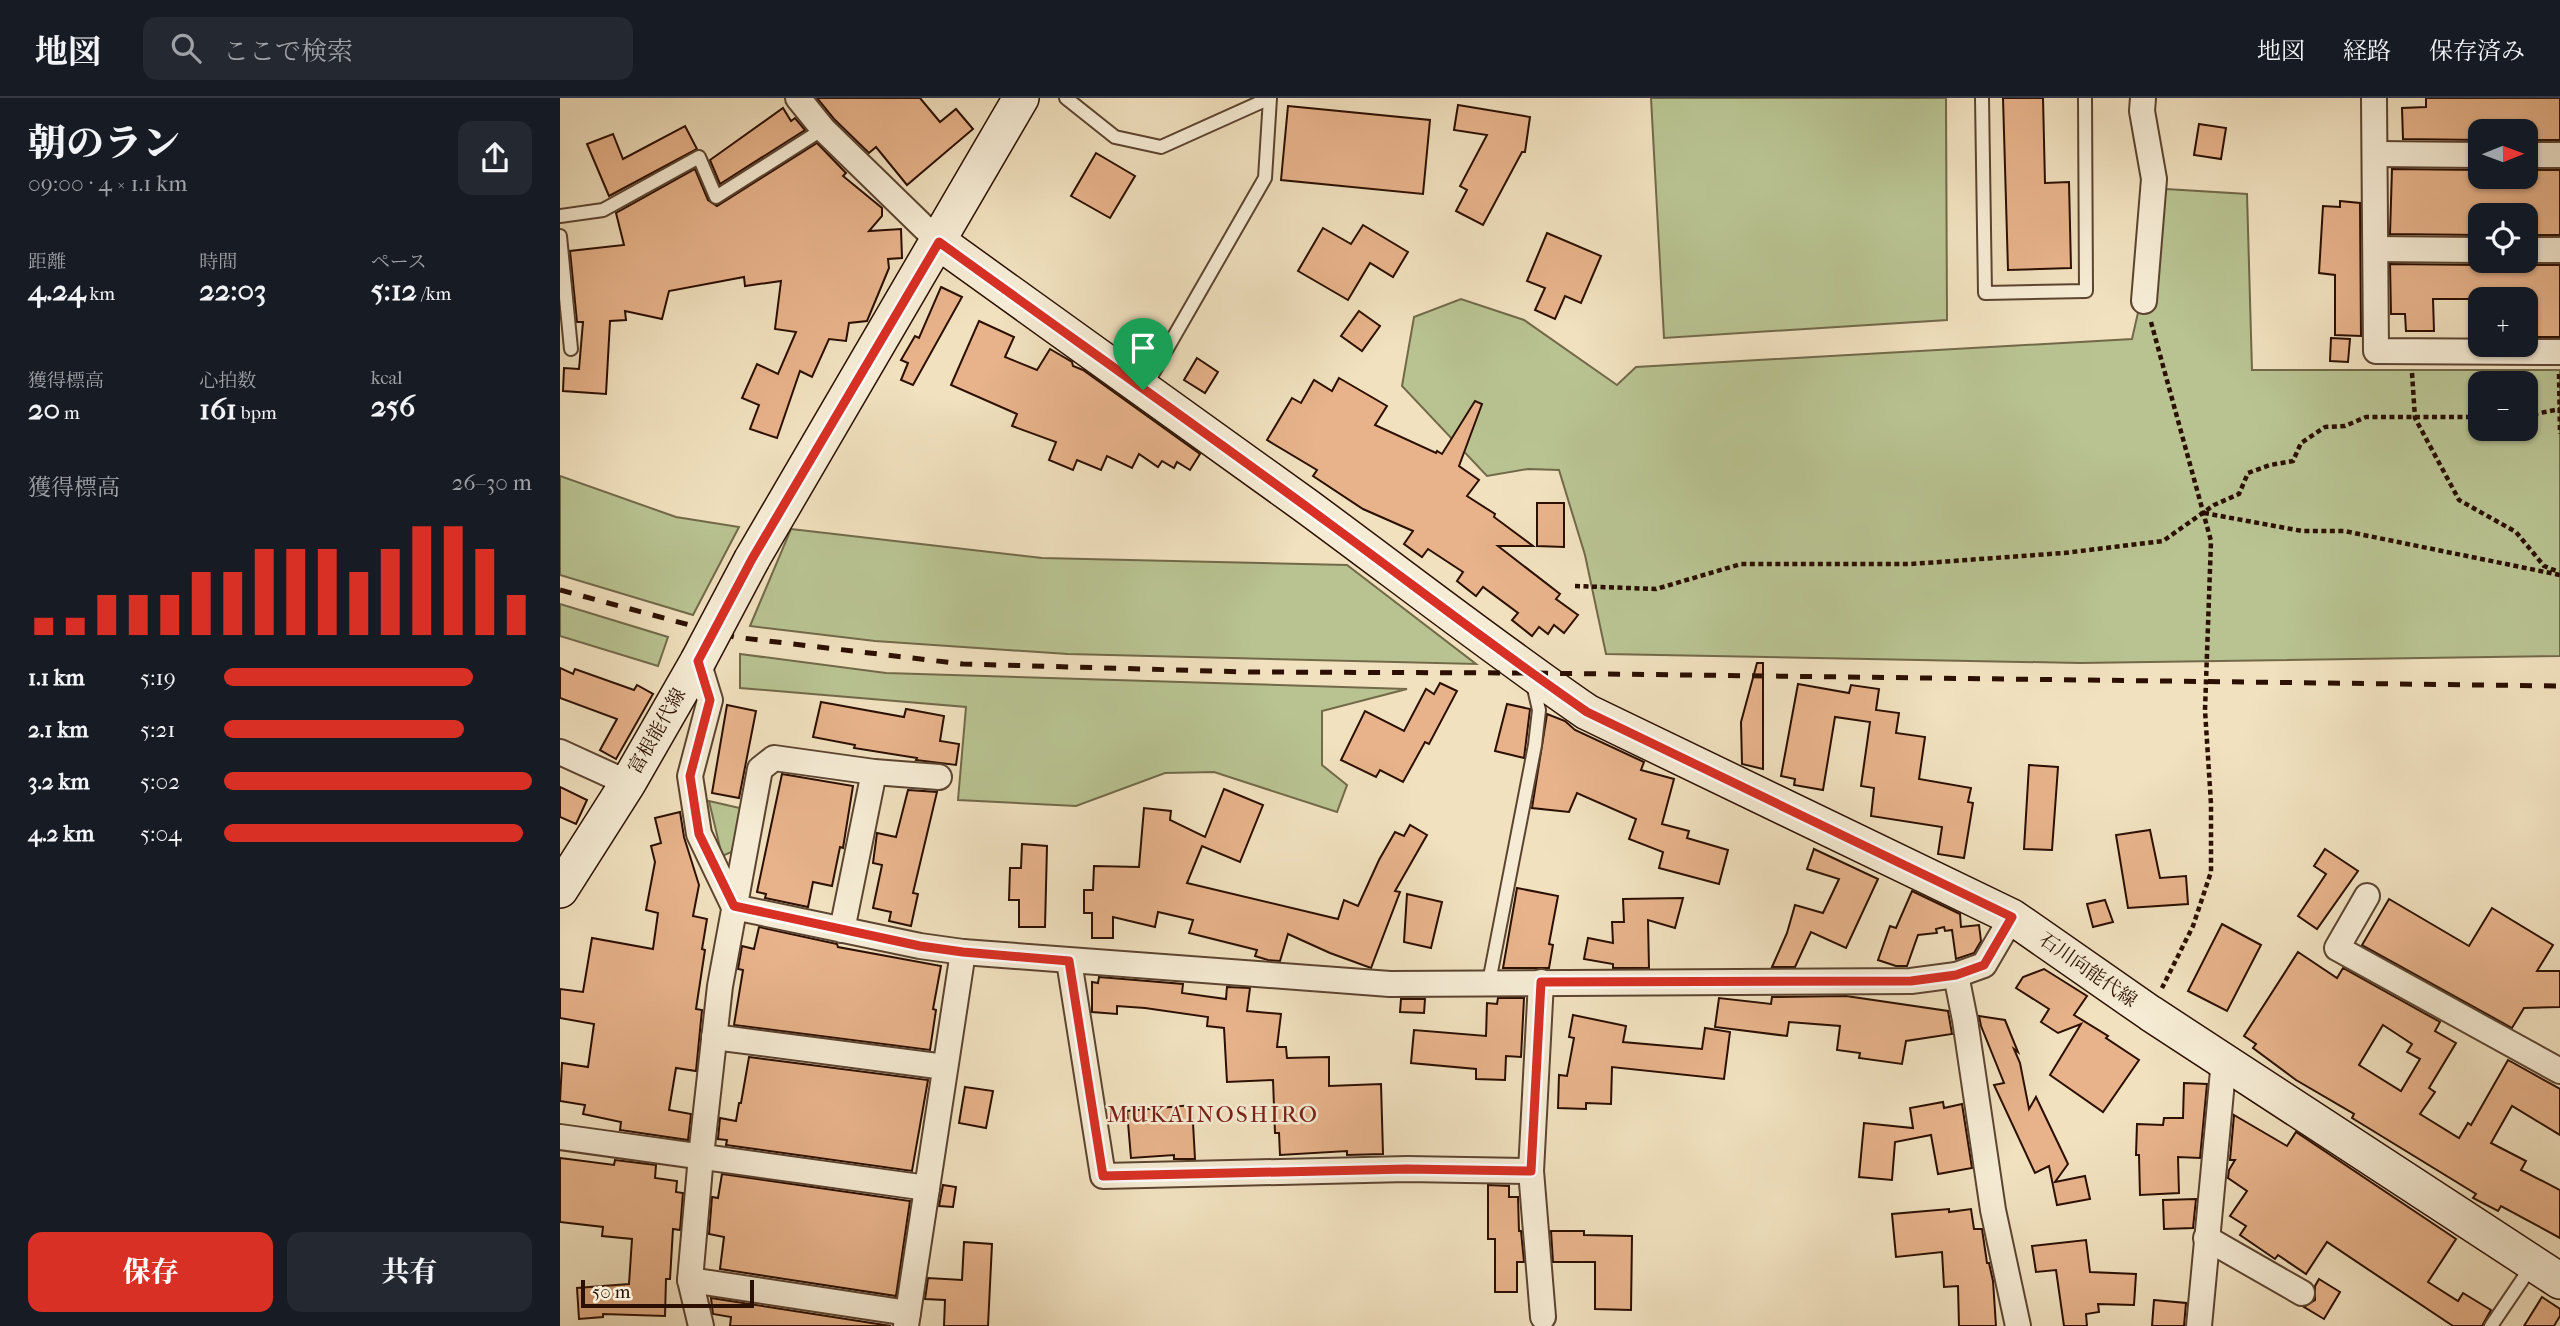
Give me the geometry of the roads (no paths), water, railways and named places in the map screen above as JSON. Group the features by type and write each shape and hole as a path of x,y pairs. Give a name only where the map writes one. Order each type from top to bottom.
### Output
{"main road":[{"path":"939,242 1021,98"},
{"name":"石川向能代線","path":"939,242 1587,712 2012,917 2150,1013 2547,1273"},
{"name":"富根能代線","path":"560,890 628,783 698,661 752,559 939,242"}],"street":[{"path":"798,98 823,129 939,242"},
{"path":"2144,98 2142,111 2154,179 2144,301"},
{"path":"2374,98 2376,351 2560,352"},
{"path":"2375,154 2468,155"},
{"path":"2538,155 2560,155"},
{"path":"2376,249 2468,250"},
{"path":"2538,250 2560,250"},
{"path":"698,661 710,700 690,776 699,834 734,906"},
{"path":"560,752 628,783"},
{"path":"701,1326 690,1280 701,1156 720,986 760,769 775,758 874,772 939,777"},
{"path":"842,930 874,772"},
{"path":"2367,896 2337,948 2560,1071"},
{"path":"734,906 842,930 963,952 1390,984 1911,981 1956,975 1984,965 2012,917"},
{"path":"690,1280 907,1320 963,952"},
{"path":"1069,961 1103,1176 1407,1169 1531,1171"},
{"path":"1956,975 1993,1210 2018,1326"},
{"path":"1541,982 1531,1171 1543,1317"},
{"path":"714,1037 945,1068"},
{"path":"2199,1326 2224,1060"},
{"path":"560,1137 928,1188"},
{"path":"2206,1238 2302,1293"}],"lane":[{"path":"1066,98 1115,137 1161,147 1270,98 1265,178 1143,390"},
{"path":"1982,98 1985,293 2086,291 2085,98"},
{"path":"560,216 603,209 699,156 716,197 823,129"},
{"path":"560,236 571,349"},
{"path":"1489,982 1535,745 1539,709 1530,673"},
{"path":"2491,1326 2547,1273"}],"railway":[{"path":"560,590 734,637 963,664 1249,672 2560,686"}],"district":[{"name":"MUKAINOSHIRO","path":"1213,1114"}]}
